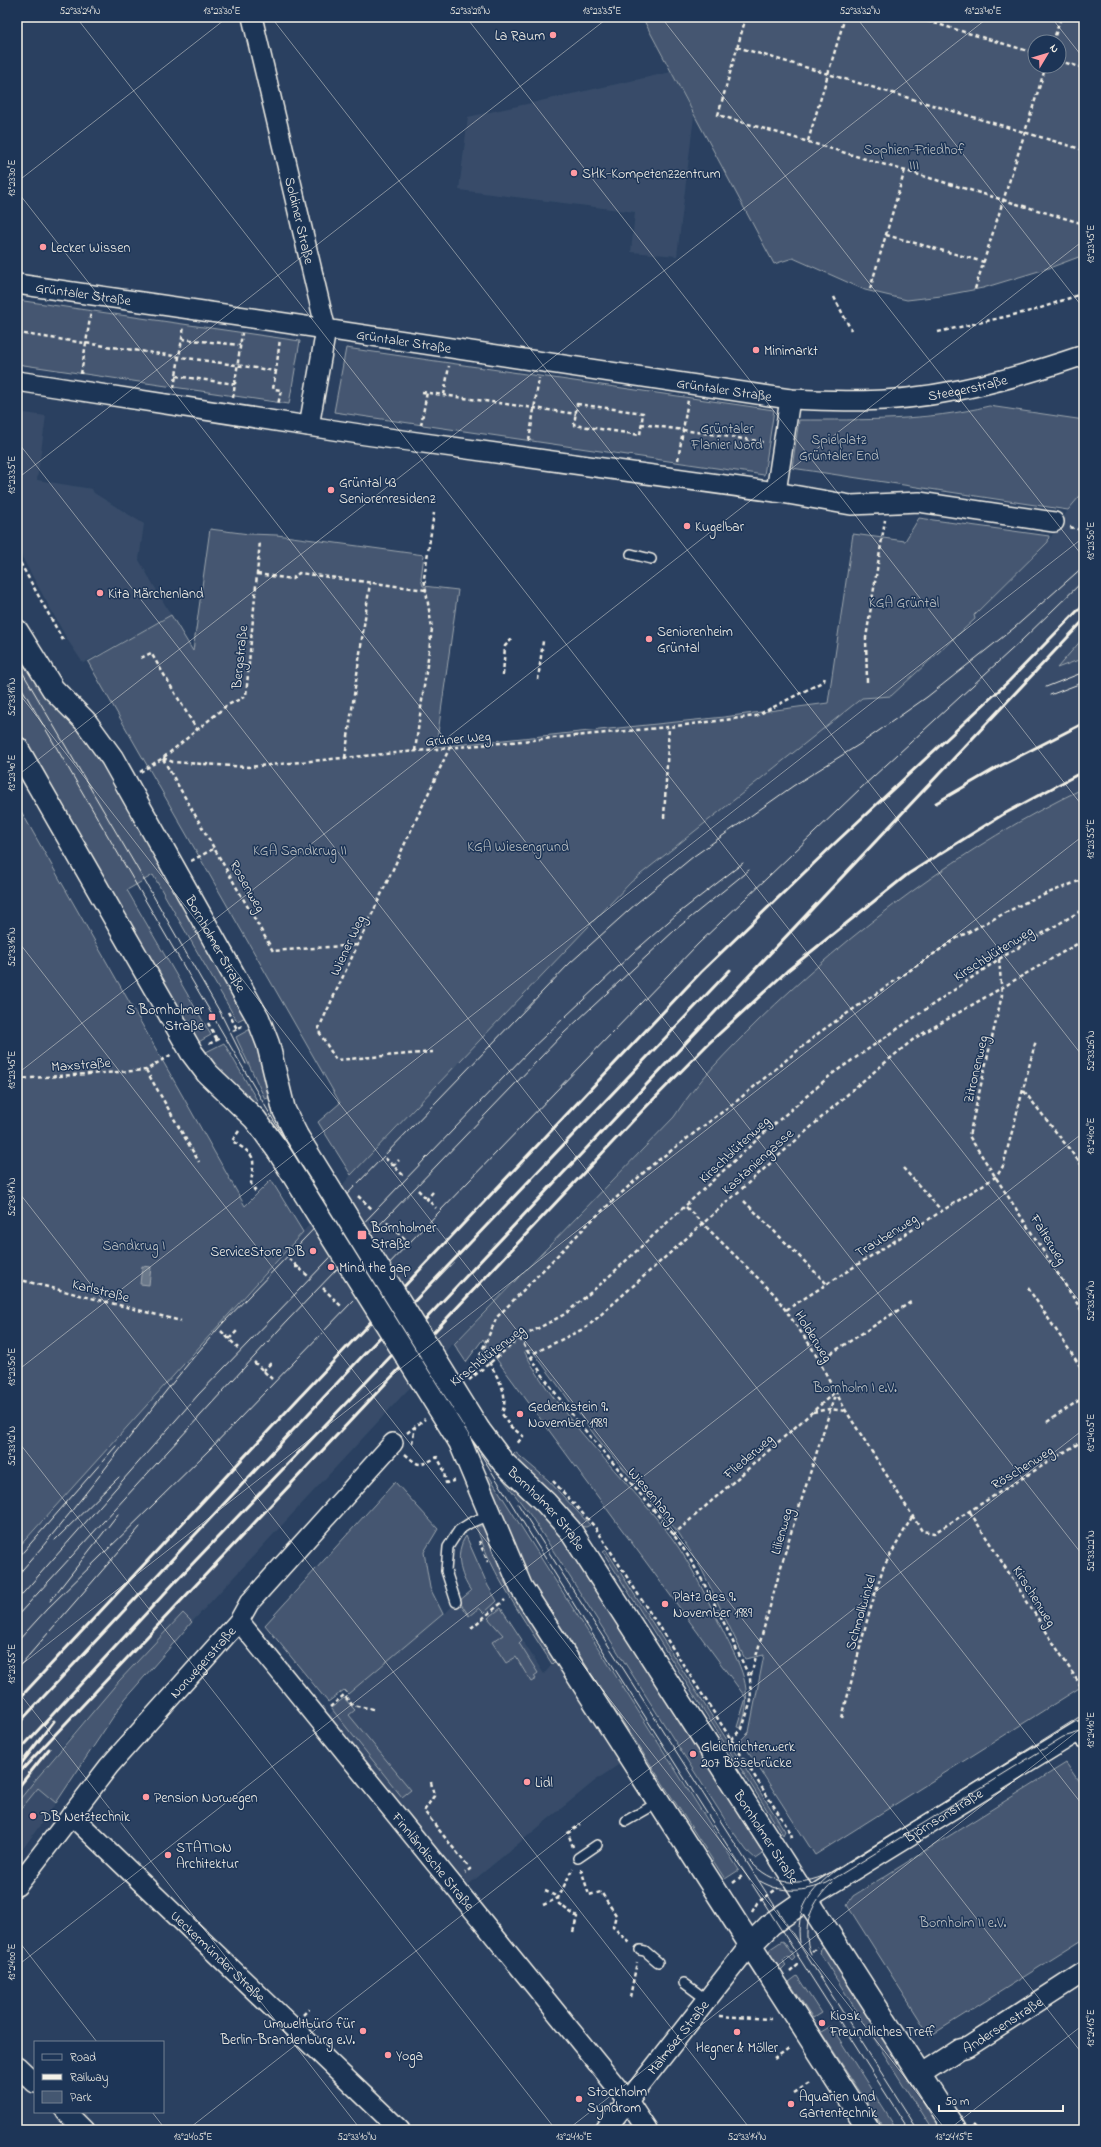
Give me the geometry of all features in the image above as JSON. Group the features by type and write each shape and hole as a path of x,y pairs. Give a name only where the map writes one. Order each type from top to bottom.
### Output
{"main road":[{"name":"Bornholmer Straße","path":"17,631 53,690 85,722 112,758 258,1018 268,1044 284,1110 297,1136 479,1430 503,1462 546,1503 570,1530 955,2130"},
{"path":"17,748 192,1053 206,1073 256,1119 277,1149 460,1442 521,1587 869,2130"},
{"path":"750,1945 771,1924 807,1900"}],"street":[{"name":"Soldiner Straße","path":"252,17 326,330 309,426"},
{"name":"Grüntaler Straße","path":"17,284 244,316 326,330 790,399 847,401"},
{"name":"Steegerstraße","path":"847,401 908,398 995,383 1084,355"},
{"path":"17,381 274,421 776,492 851,505 919,502 1054,522"},
{"name":"Grüntaler Straße","path":"776,492 790,399"},
{"name":"Norwegerstraße","path":"17,1886 109,1766 239,1621 249,1603 393,1443"},
{"name":"Finnländische Straße","path":"239,1621 628,2101 646,2130"},
{"name":"Björnsonstraße","path":"807,1900 1082,1734"},
{"name":"Ueckermünder Straße","path":"71,1815 400,2130"},
{"name":"Malmöer Straße","path":"605,2130 750,1945"},
{"name":"Andersenstraße","path":"920,2075 960,2049 968,2047 1084,1972"},
{"path":"17,2066 34,2082"},
{"path":"67,2113 84,2130"}],"lane":[{"path":"631,554 652,558"},
{"path":"456,1602 446,1571 448,1547 459,1530 470,1523 491,1514"},
{"path":"626,1821 659,1802"},
{"path":"578,1858 597,1845"},
{"path":"640,1950 645,1951 658,1962"},
{"path":"684,1983 707,2000"}],"path":[{"path":"746,17 718,114 1084,224"},
{"path":"808,141 845,17"},
{"path":"914,17 1027,51"},
{"path":"1056,34 1061,17"},
{"path":"737,48 1084,150"},
{"path":"1067,63 1084,68"},
{"path":"975,289 1043,74"},
{"path":"870,289 905,170"},
{"path":"886,235 984,262"},
{"path":"938,332 1035,310 1084,293"},
{"path":"78,390 94,295"},
{"path":"834,297 851,330"},
{"path":"171,404 187,308"},
{"path":"230,414 244,316"},
{"path":"274,421 281,390 273,389 282,323"},
{"path":"17,333 276,370"},
{"path":"182,339 240,345"},
{"path":"444,395 452,349"},
{"path":"529,438 542,362"},
{"path":"176,376 235,384"},
{"path":"422,392 576,414"},
{"path":"422,420 427,392"},
{"path":"677,462 688,398"},
{"path":"577,404 643,413 640,435 574,425 576,414 577,404"},
{"path":"641,424 783,445"},
{"path":"867,682 866,638 888,504"},
{"path":"415,751 432,629 424,578 434,513"},
{"name":"Bergstraße","path":"140,772 162,758 226,706 246,696 260,541"},
{"path":"17,557 64,642"},
{"path":"257,574 292,579 299,573 426,590"},
{"path":"345,758 370,583"},
{"path":"503,675 505,646 514,637"},
{"path":"538,680 544,640"},
{"path":"141,658 151,653 197,730"},
{"name":"Grüner Weg","path":"162,758 173,762 248,767 669,727 756,716 824,681 825,676"},
{"path":"664,818 669,727"},
{"name":"Wiener Weg","path":"433,1052 336,1060 318,1030 449,749"},
{"name":"Rosenweg","path":"162,758 273,951 358,945"},
{"path":"191,861 215,848"},
{"path":"474,1375 480,1355 497,1317 591,1221 652,1165 738,1100 820,1032 957,938 1028,901 1084,879"},
{"path":"1082,909 1084,915"},
{"name":"Kirschblütenweg","path":"468,1380 520,1338 565,1314 686,1207 763,1134 832,1074 999,959 1082,909"},
{"name":"Kastaniengasse","path":"531,1359 534,1353 586,1327 858,1085 915,1038 1003,985 1084,940"},
{"name":"Zitronenweg","path":"997,1176 969,1136 1002,995 1003,985 999,959"},
{"path":"228,1012 237,1029"},
{"path":"208,1024 217,1040"},
{"path":"997,1176 1003,1166 1036,1040"},
{"path":"172,1054 148,1070 199,1162"},
{"name":"Maxstraße","path":"17,1079 148,1070"},
{"path":"1023,1091 1084,1168"},
{"path":"239,1131 232,1141 250,1152 255,1163 251,1184 257,1194"},
{"path":"385,1158 404,1176"},
{"path":"393,1166 400,1160"},
{"path":"903,1168 942,1211"},
{"name":"Traubenweg","path":"786,1310 997,1176"},
{"name":"Falterweg","path":"997,1176 1084,1314"},
{"path":"418,1190 436,1208"},
{"path":"353,1191 372,1209"},
{"path":"427,1199 433,1192"},
{"path":"362,1200 365,1197"},
{"path":"744,1202 827,1284"},
{"name":"Holderweg","path":"686,1207 775,1295 786,1310 819,1360 846,1411 922,1531 934,1533 970,1512"},
{"path":"387,1222 406,1240"},
{"path":"396,1231 399,1228"},
{"path":"289,1259 297,1268 308,1276"},
{"name":"Karlstraße","path":"17,1279 181,1320"},
{"path":"323,1288 334,1302"},
{"path":"1028,1288 1084,1372"},
{"path":"332,1299 342,1307"},
{"path":"819,1360 911,1302"},
{"path":"229,1339 238,1330"},
{"path":"221,1331 238,1348"},
{"name":"Wiesenhang","path":"520,1338 531,1359 577,1423 674,1535 706,1589 750,1678"},
{"path":"254,1362 272,1379"},
{"path":"489,1362 506,1398 502,1414 505,1420 523,1436 517,1444"},
{"path":"263,1371 271,1363"},
{"name":"Fliederweg","path":"674,1535 836,1391"},
{"name":"Lilienweg","path":"750,1678 788,1542 829,1409 836,1391"},
{"path":"1047,1422 1084,1397"},
{"path":"813,1412 829,1409 846,1411"},
{"path":"415,1427 427,1417"},
{"name":"Röschenweg","path":"970,1512 1084,1440"},
{"path":"408,1457 416,1464 423,1465 437,1457 443,1468 446,1483 457,1480"},
{"name":"Kirschenweg","path":"970,1512 1084,1690"},
{"name":"Schmollwinkel","path":"842,1718 866,1624 883,1568 912,1517"},
{"path":"471,1628 506,1600"},
{"path":"732,1738 742,1729 751,1701 750,1678"},
{"path":"1080,1693 1084,1690"},
{"path":"327,1710 344,1695 352,1705 372,1708"},
{"path":"431,1782 434,1796 424,1811 470,1869"},
{"path":"580,1825 568,1833 578,1858 588,1895 601,1892 616,1915 613,1927 640,1950 630,1997"},
{"path":"573,1932 576,1917 559,1904 558,1898 578,1858"},
{"path":"545,1891 558,1898"},
{"path":"543,1905 558,1898"},
{"path":"720,2016 771,2019"},
{"path":"774,2059 789,2048"},
{"path":"794,2093 811,2082"}],"shaded area":[{"name":"SHK-Kompetenzzentrum","path":"671,72 694,116 677,256 631,252 635,212 459,190 468,117"},
{"name":"Kita Märchenland","path":"17,412 46,416 37,480 92,489 94,493 144,524 139,560 171,615 83,663 67,639 17,548"},
{"path":"1084,491 1084,822 674,1117 401,1397 192,1622 183,1613 68,1739 17,1803 17,1549 303,1232 351,1175 631,882 862,698 891,696 975,619 974,615 1048,542 1068,510"},
{"path":"142,1266 151,1267 149,1285 140,1284"},
{"path":"459,1601 479,1608 483,1613 497,1601 544,1674 555,1661 621,1763 596,1780 468,1885 328,1716 348,1694"},
{"path":"37,1788 56,1803 17,1857 17,1814"}],"green space":[{"name":"Sophien-Friedhof III","path":"642,17 1084,17 1084,255 1052,267 983,288 941,296 907,300 865,290 793,258 774,264"},
{"path":"17,300 300,341 289,404 17,364"},
{"name":"Grüntaler Flanier Nord","path":"346,348 774,410 764,475 334,412"},
{"name":"Spielplatz Grüntaler End","path":"989,406 1084,420 1084,491 1068,510 792,468 799,420 895,419 942,415"},
{"path":"919,518 1049,536 1048,542 974,615 975,619 891,696 862,698 631,882 351,1175 318,1122 340,1103 88,662 171,615 193,651 210,529 249,534 277,535 424,555 421,579 423,586 458,590 436,747 724,717 828,703 853,534 905,541"},
{"path":"1084,637 1084,658 1057,668"},
{"path":"17,650 41,690 94,745 248,1016 237,1021 153,875 127,890 211,1035 195,1044 17,731"},
{"name":"Bornholm I e.V.","path":"1084,788 1084,1685 815,1855 741,1740 749,1732 764,1655 745,1659 701,1568 678,1532 596,1437 532,1350 524,1351 539,1377 556,1401 672,1538 687,1560 735,1655 744,1678 746,1698 492,1353 483,1357 486,1345 483,1339 466,1362 454,1344 674,1117 693,1091 724,1055 794,987 871,922 912,892 996,835 1040,810"},
{"name":"Sandkrug I","path":"17,804 245,1206 271,1180 303,1232 17,1549"},
{"path":"254,1027 271,1097 265,1099 236,1037"},
{"path":"224,1043 258,1102 254,1106 202,1054"},
{"path":"515,1452 548,1480 590,1525 586,1527 576,1526 517,1464 512,1455"},
{"path":"496,1470 550,1522 568,1544 766,1852 756,1859 747,1851 731,1829 531,1516"},
{"path":"489,1476 739,1870 725,1879 530,1579 513,1545 487,1477"},
{"path":"395,1482 438,1529 424,1552 430,1588 443,1614 348,1694 344,1690 328,1702 265,1625"},
{"path":"476,1526 486,1526 507,1571 504,1581 555,1661 552,1664 500,1580 483,1545"},
{"path":"466,1536 488,1586 497,1601 484,1613 479,1608 469,1616 459,1601 471,1591 461,1571 459,1557 462,1543"},
{"path":"606,1550 785,1831 783,1835 603,1552"},
{"path":"501,1608 522,1640 519,1643 538,1673 534,1676 536,1679 531,1682 516,1657 506,1663 492,1642 503,1635 488,1618"},
{"path":"183,1613 192,1622 125,1699 56,1803 38,1788 17,1814 17,1803 32,1784 119,1681"},
{"path":"344,1698 355,1710 349,1715 411,1790 402,1797 331,1708"},
{"name":"Bornholm I e.V.","path":"746,1698 745,1714 741,1728 737,1727"},
{"name":"Bornholm II e.V.","path":"1066,1763 1084,1789 1084,1939 930,2036 847,1905 853,1896"},
{"path":"782,1941 795,1958 792,1961 788,1957 783,1960 786,1966 781,1971 769,1953 770,1949"},
{"path":"825,1947 942,2130 932,2130 820,1953 821,1948"},
{"path":"797,1976 821,2013 813,2018 789,1982"},
{"path":"831,2026 897,2130 885,2130 821,2032"}],"tram line":[{"path":"17,1576 44,1545 171,1385 223,1323 570,963 638,902 694,856 793,786 860,744 927,697 1014,628 1084,566"},
{"path":"17,1642 47,1609 209,1450 698,944 861,788 1022,640 1084,580"},
{"path":"17,663 220,1012 246,1064"},
{"path":"1046,687 1084,672"},
{"path":"17,680 274,1121 593,1635 909,2130"},
{"path":"1050,695 1084,682"},
{"path":"17,1600 198,1395 530,1050 634,952 676,915 743,863"},
{"path":"17,1616 287,1321 564,1033 675,930 749,870"},
{"path":"17,1559 116,1446"},
{"path":"55,1540 119,1477"},
{"path":"518,1504 918,2130"},
{"path":"50,1601 118,1514"},
{"path":"17,1669 140,1527"},
{"path":"800,1943 799,1931 802,1911 806,1902 826,1878 1084,1714"},
{"path":"760,1881 785,1890 801,1890 827,1883 1063,1737 1084,1731"},
{"path":"750,1861 768,1875 777,1880 786,1882 806,1881 828,1874"},
{"path":"811,1955 807,1934 810,1915 819,1897 833,1882"}],"railway":[{"path":"17,1701 297,1400 701,972 834,844 1009,681 1084,604"},
{"path":"17,1753 176,1581 391,1356 1084,620"},
{"path":"936,803 998,767 1084,723"},
{"path":"17,1775 643,1110 708,1044 787,971 908,874 1002,815 1084,771"},
{"path":"17,1725 368,1350 730,970"},
{"path":"17,1769 54,1721"},
{"path":"17,1789 49,1749"}],"place":[{"name":"La Raum","path":"553,35"},
{"name":"SHK-Kompetenzzentrum","path":"574,173"},
{"name":"Lecker Wissen","path":"43,247"},
{"name":"Minimarkt","path":"756,350"},
{"name":"Grüntal 43 Seniorenresidenz","path":"331,490"},
{"name":"Kugelbar","path":"687,526"},
{"name":"Kita Märchenland","path":"100,593"},
{"name":"Seniorenheim Grüntal","path":"649,639"},
{"name":"S Bornholmer Straße","path":"212,1017"},
{"name":"Bornholmer Straße","path":"362,1235"},
{"name":"ServiceStore DB","path":"313,1251"},
{"name":"Mind the gap","path":"331,1267"},
{"name":"Gedenkstein 9. November 1989","path":"520,1414"},
{"name":"Platz des 9. November 1989","path":"665,1604"},
{"name":"Gleichrichterwerk 207 Bösebrücke","path":"693,1754"},
{"name":"Lidl","path":"527,1782"},
{"name":"Pension Norwegen","path":"146,1797"},
{"name":"DB Netztechnik","path":"33,1816"},
{"name":"STATION Architektur","path":"168,1855"},
{"name":"Kiosk Freundliches Treff","path":"822,2023"},
{"name":"Umweltbüro für Berlin-Brandenburg e.V.","path":"363,2031"},
{"name":"Hegner & Möller","path":"737,2032"},
{"name":"Yoga","path":"388,2055"},
{"name":"Stockholm Syndrom","path":"579,2099"},
{"name":"Aquarien und Gartentechnik","path":"791,2104"}],"park label":[{"name":"KGA Grüntal","path":"904,602"},
{"name":"KGA Wiesengrund","path":"518,846"},
{"name":"KGA Sandkrug II","path":"300,850"}]}
